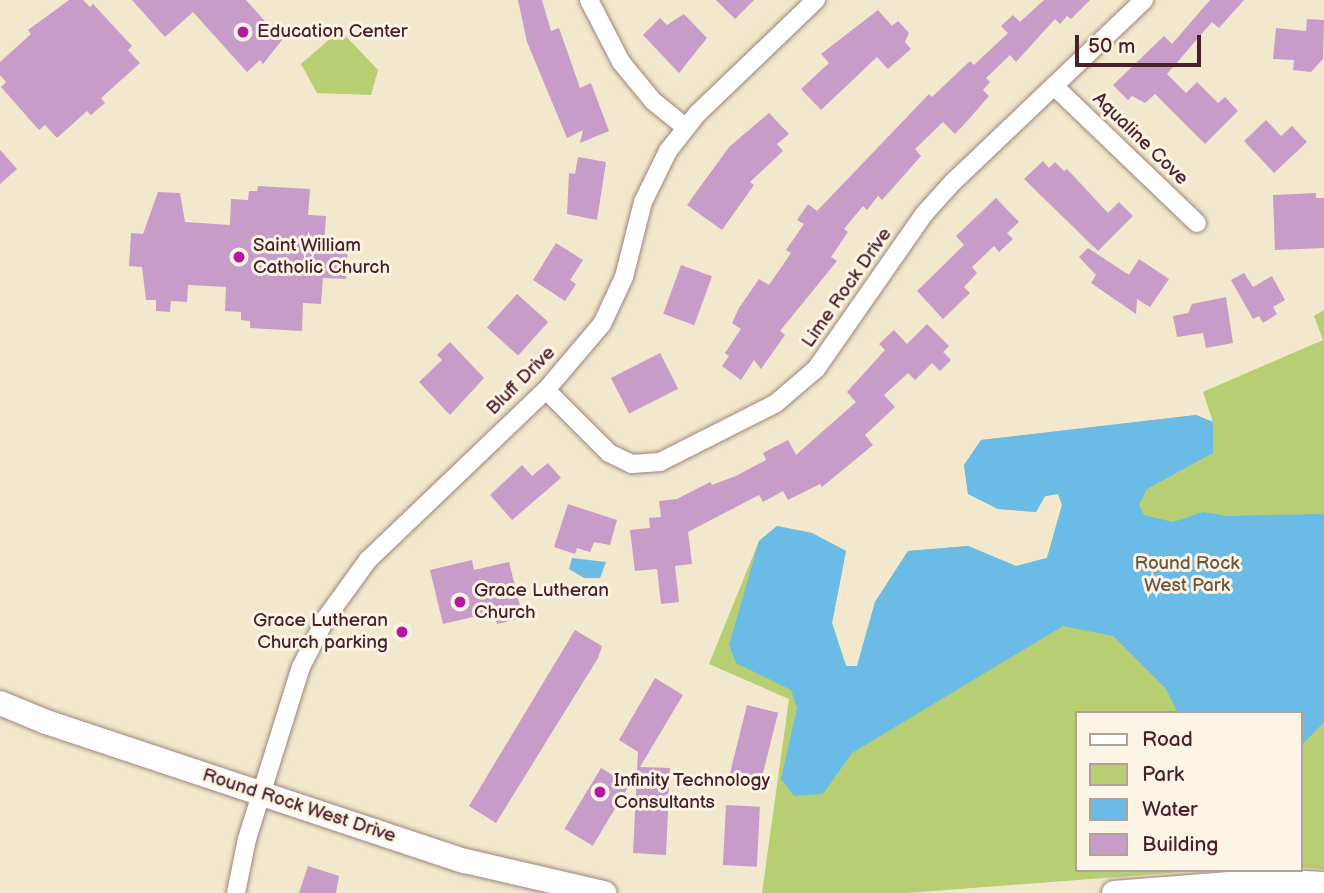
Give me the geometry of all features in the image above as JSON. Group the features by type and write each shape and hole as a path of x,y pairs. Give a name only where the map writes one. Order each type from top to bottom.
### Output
{"street":[{"path":"589,0 621,62 653,102 685,127"},
{"name":"Bluff Drive","path":"236,893 247,839 301,667 350,583 426,501 546,390 602,324 615,301 650,184 685,127 816,0"},
{"name":"Lime Rock Drive","path":"546,390 609,453 632,464 660,462 775,404 816,369 925,213 1144,0"},
{"name":"Aqualine Cove","path":"1054,86 1197,223"},
{"name":"Round Rock West Drive","path":"0,703 263,795 465,861 604,893"},
{"path":"1114,893 1268,881 1324,884"}],"green space":[{"path":"340,30 378,70 371,95 317,93 301,64"},
{"name":"Round Rock West Park","path":"1324,310 1324,869 1303,867 1303,711 1076,711 1076,872 1182,872 907,893 762,893 789,699 709,664 759,541 777,526 812,533 846,551 832,623 846,666 857,666 875,602 908,551 968,546 1016,566 1047,558 1062,505 1058,494 1045,496 1036,512 998,509 968,494 964,465 981,440 1196,415 1213,422 1203,392 1323,340 1314,316"}],"water":[{"path":"1196,415 1213,422 1213,453 1147,489 1139,505 1144,515 1173,522 1203,512 1227,516 1324,514 1324,722 1303,743 1303,711 1177,711 1166,689 1113,636 1063,626 852,753 823,794 794,796 781,779 797,708 791,690 736,663 729,645 759,541 777,526 812,533 846,551 832,623 846,666 857,666 875,602 908,551 968,546 1016,566 1047,558 1062,505 1058,494 1045,496 1036,512 998,509 968,494 964,465 981,440"},
{"path":"572,558 606,562 600,578 584,578 569,569"}],"building":[{"path":"69,0 83,0 90,7 93,4 132,46 128,50 140,63 101,98 105,103 91,115 87,111 57,138 45,125 39,130 1,87 6,82 0,75 0,62 31,34 28,30"},
{"name":"Education Center","path":"132,0 246,0 282,40 263,64 260,60 247,72 193,12 165,37"},
{"path":"518,0 542,0 551,31 559,28 580,88 591,83 609,131 580,143 583,130 567,138 527,42"},
{"path":"716,0 754,0 735,19"},
{"path":"1044,0 1090,0 1071,19 1067,16 1060,24 1055,19 1016,62 1010,55 986,78 990,82 983,90 989,96 955,134 943,122 915,149 921,156 882,200 878,196 867,210 863,206 844,229 848,232 831,257 837,261 780,331 785,335 761,369 754,360 741,380 722,366 729,356 725,353 741,329 732,323 739,308 759,279 769,285 791,253 786,250 804,224 797,220 808,204 817,211 929,94 932,97 970,61 974,65 1008,33 1001,26 1013,15 1020,22"},
{"path":"1210,0 1244,0 1219,28 1212,22 1167,74 1186,93 1197,82 1218,103 1225,97 1238,111 1205,144 1155,94 1145,103 1132,96 1128,100 1113,85 1164,36 1172,44"},
{"path":"878,10 892,26 898,21 909,33 905,42 911,49 888,69 877,57 821,110 801,89 829,63 821,54"},
{"path":"684,14 707,38 679,73 643,35 660,18 667,25"},
{"path":"1307,19 1324,20 1323,59 1311,72 1293,70 1294,60 1273,59 1276,28 1306,31"},
{"path":"769,113 789,134 777,144 783,151 750,182 754,185 722,230 687,205 729,147"},
{"path":"1266,120 1281,136 1292,126 1307,142 1274,173 1244,141"},
{"path":"0,150 17,169 0,184"},
{"path":"578,157 606,162 597,220 567,214 569,173 575,174"},
{"path":"1043,161 1049,168 1055,162 1064,171 1067,169 1108,213 1119,202 1133,216 1098,251 1024,179"},
{"name":"Saint William Catholic Church","path":"258,186 310,189 308,215 326,216 324,244 348,245 346,279 323,278 321,304 303,303 302,331 250,328 250,321 241,320 241,312 225,311 226,287 188,285 187,302 171,301 170,312 156,311 156,300 146,300 142,267 129,266 131,233 143,234 158,192 180,193 185,222 230,225 231,199 248,200 249,191 257,191"},
{"path":"1316,193 1316,198 1324,198 1324,248 1275,250 1273,195"},
{"path":"996,198 1019,222 1007,233 1013,239 999,252 994,246 972,267 977,273 964,287 970,293 943,319 917,291 964,245 956,236"},
{"path":"556,243 583,260 570,280 576,284 565,301 533,280"},
{"path":"1088,248 1129,275 1139,259 1169,279 1150,307 1137,299 1136,314 1091,283 1096,275 1079,257"},
{"path":"681,265 712,276 694,325 663,314"},
{"path":"1244,273 1253,287 1272,276 1285,300 1273,307 1277,314 1263,323 1259,316 1253,319 1231,280"},
{"path":"517,294 548,322 518,356 487,327"},
{"path":"1226,297 1233,343 1206,348 1203,333 1177,337 1173,316 1188,313 1192,304"},
{"path":"927,324 949,346 943,352 951,360 940,371 932,363 915,380 908,373 884,395 895,407 865,435 873,445 822,487 820,484 788,500 783,491 763,502 759,495 688,532 692,564 675,566 679,602 661,604 657,569 635,571 630,530 650,528 649,518 661,517 659,501 677,499 710,482 712,485 736,476 766,460 763,453 788,440 796,455 856,402 847,392 885,350 879,344 894,330 907,344"},
{"path":"450,342 484,378 450,415 419,382 442,360 437,355"},
{"path":"660,353 678,389 629,414 611,378"},
{"path":"548,463 561,478 512,520 490,495 522,465 532,476"},
{"path":"568,504 617,520 610,545 594,542 590,552 577,548 575,554 554,547"},
{"name":"Grace Lutheran Church","path":"472,560 474,570 509,562 523,618 497,624 494,612 443,624 430,570"},
{"path":"575,630 602,646 598,658 496,823 469,806"},
{"path":"655,678 683,695 640,767 670,768 666,855 633,853 638,752 619,740"},
{"path":"747,705 778,713 760,786 729,779"},
{"path":"601,768 629,785 593,846 564,829"},
{"path":"726,805 760,807 757,867 723,865"},
{"path":"308,866 339,876 336,893 299,893"}],"place":[{"name":"Education Center","path":"243,32"},
{"name":"Saint William Catholic Church","path":"239,257"},
{"name":"Grace Lutheran Church","path":"460,602"},
{"name":"Grace Lutheran Church parking","path":"402,632"},
{"name":"Infinity Technology Consultants","path":"600,792"}]}
